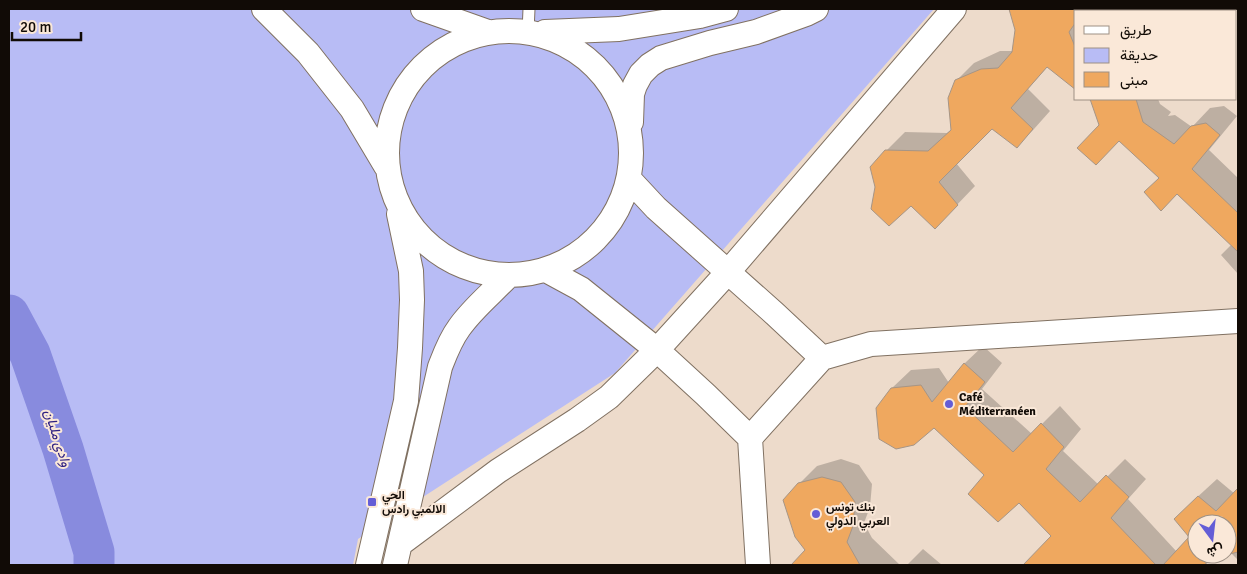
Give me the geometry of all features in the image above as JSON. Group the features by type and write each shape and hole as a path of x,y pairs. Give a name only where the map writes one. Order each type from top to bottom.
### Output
{"street":[{"path":"264,9 308,53 352,109 386,166 398,207 410,271 412,300 406,401 368,565"},
{"path":"424,9 488,32"},
{"path":"386,166 388,129 400,94 423,65 453,43 488,32 530,24 618,29 700,16 726,9"},
{"path":"398,207 425,243 463,268 508,276 546,270 584,250 613,218 629,179 632,94 641,74 650,65 661,58 710,43 756,32 816,9"},
{"path":"398,554 498,471 609,397 657,350 728,272 954,9"},
{"path":"530,24 568,44 598,68 620,100 631,136"},
{"path":"629,179 656,208 822,358"},
{"path":"546,270 581,289 657,350 706,394 750,438 758,565"},
{"path":"398,554 440,367 447,349 458,328 508,276"},
{"path":"750,438 822,358 871,344 1238,321"}],"green space":[{"path":"9,9 934,9 615,373 358,539 353,565 9,565"}],"building":[{"path":"1009,9 1086,9 1074,10 1074,25 1069,32 1074,44 1074,88 1047,67 1011,108 1033,129 1017,148 992,129 939,182 958,205 935,229 911,206 889,226 871,209 875,187 870,167 885,150 928,151 951,130 948,98 955,80 981,69 998,68 1012,52 1015,30"},
{"path":"1090,100 1136,100 1143,122 1174,144 1191,126 1206,123 1220,135 1192,169 1238,213 1238,252 1177,194 1161,211 1144,192 1159,178 1119,141 1096,165 1077,148 1099,125"},
{"path":"964,363 985,382 965,407 1013,452 1041,423 1064,447 1046,469 1080,502 1106,475 1129,497 1111,518 1156,565 1023,565 1051,536 1019,503 998,522 968,494 984,475 934,428 914,445 896,449 879,439 876,408 891,388 921,385 932,402"},
{"path":"822,477 841,482 855,502 853,526 847,542 860,565 791,565 805,550 795,537 783,500 798,483"},
{"path":"1238,488 1238,552 1237,514 1187,514 1187,535 1174,519 1198,496 1216,511"},
{"path":"1187,539 1187,564 1205,564 1204,565 1163,565"}],"waterway":[{"name":"وادي مليان","path":"9,315 30,354 63,449 94,552 94,565"}],"place":[{"name":"Café Méditerranéen","path":"949,404"},
{"name":"الحي الالمبي رادس","path":"372,502"},
{"name":"بنك تونس العربي الدولي","path":"816,514"}]}
